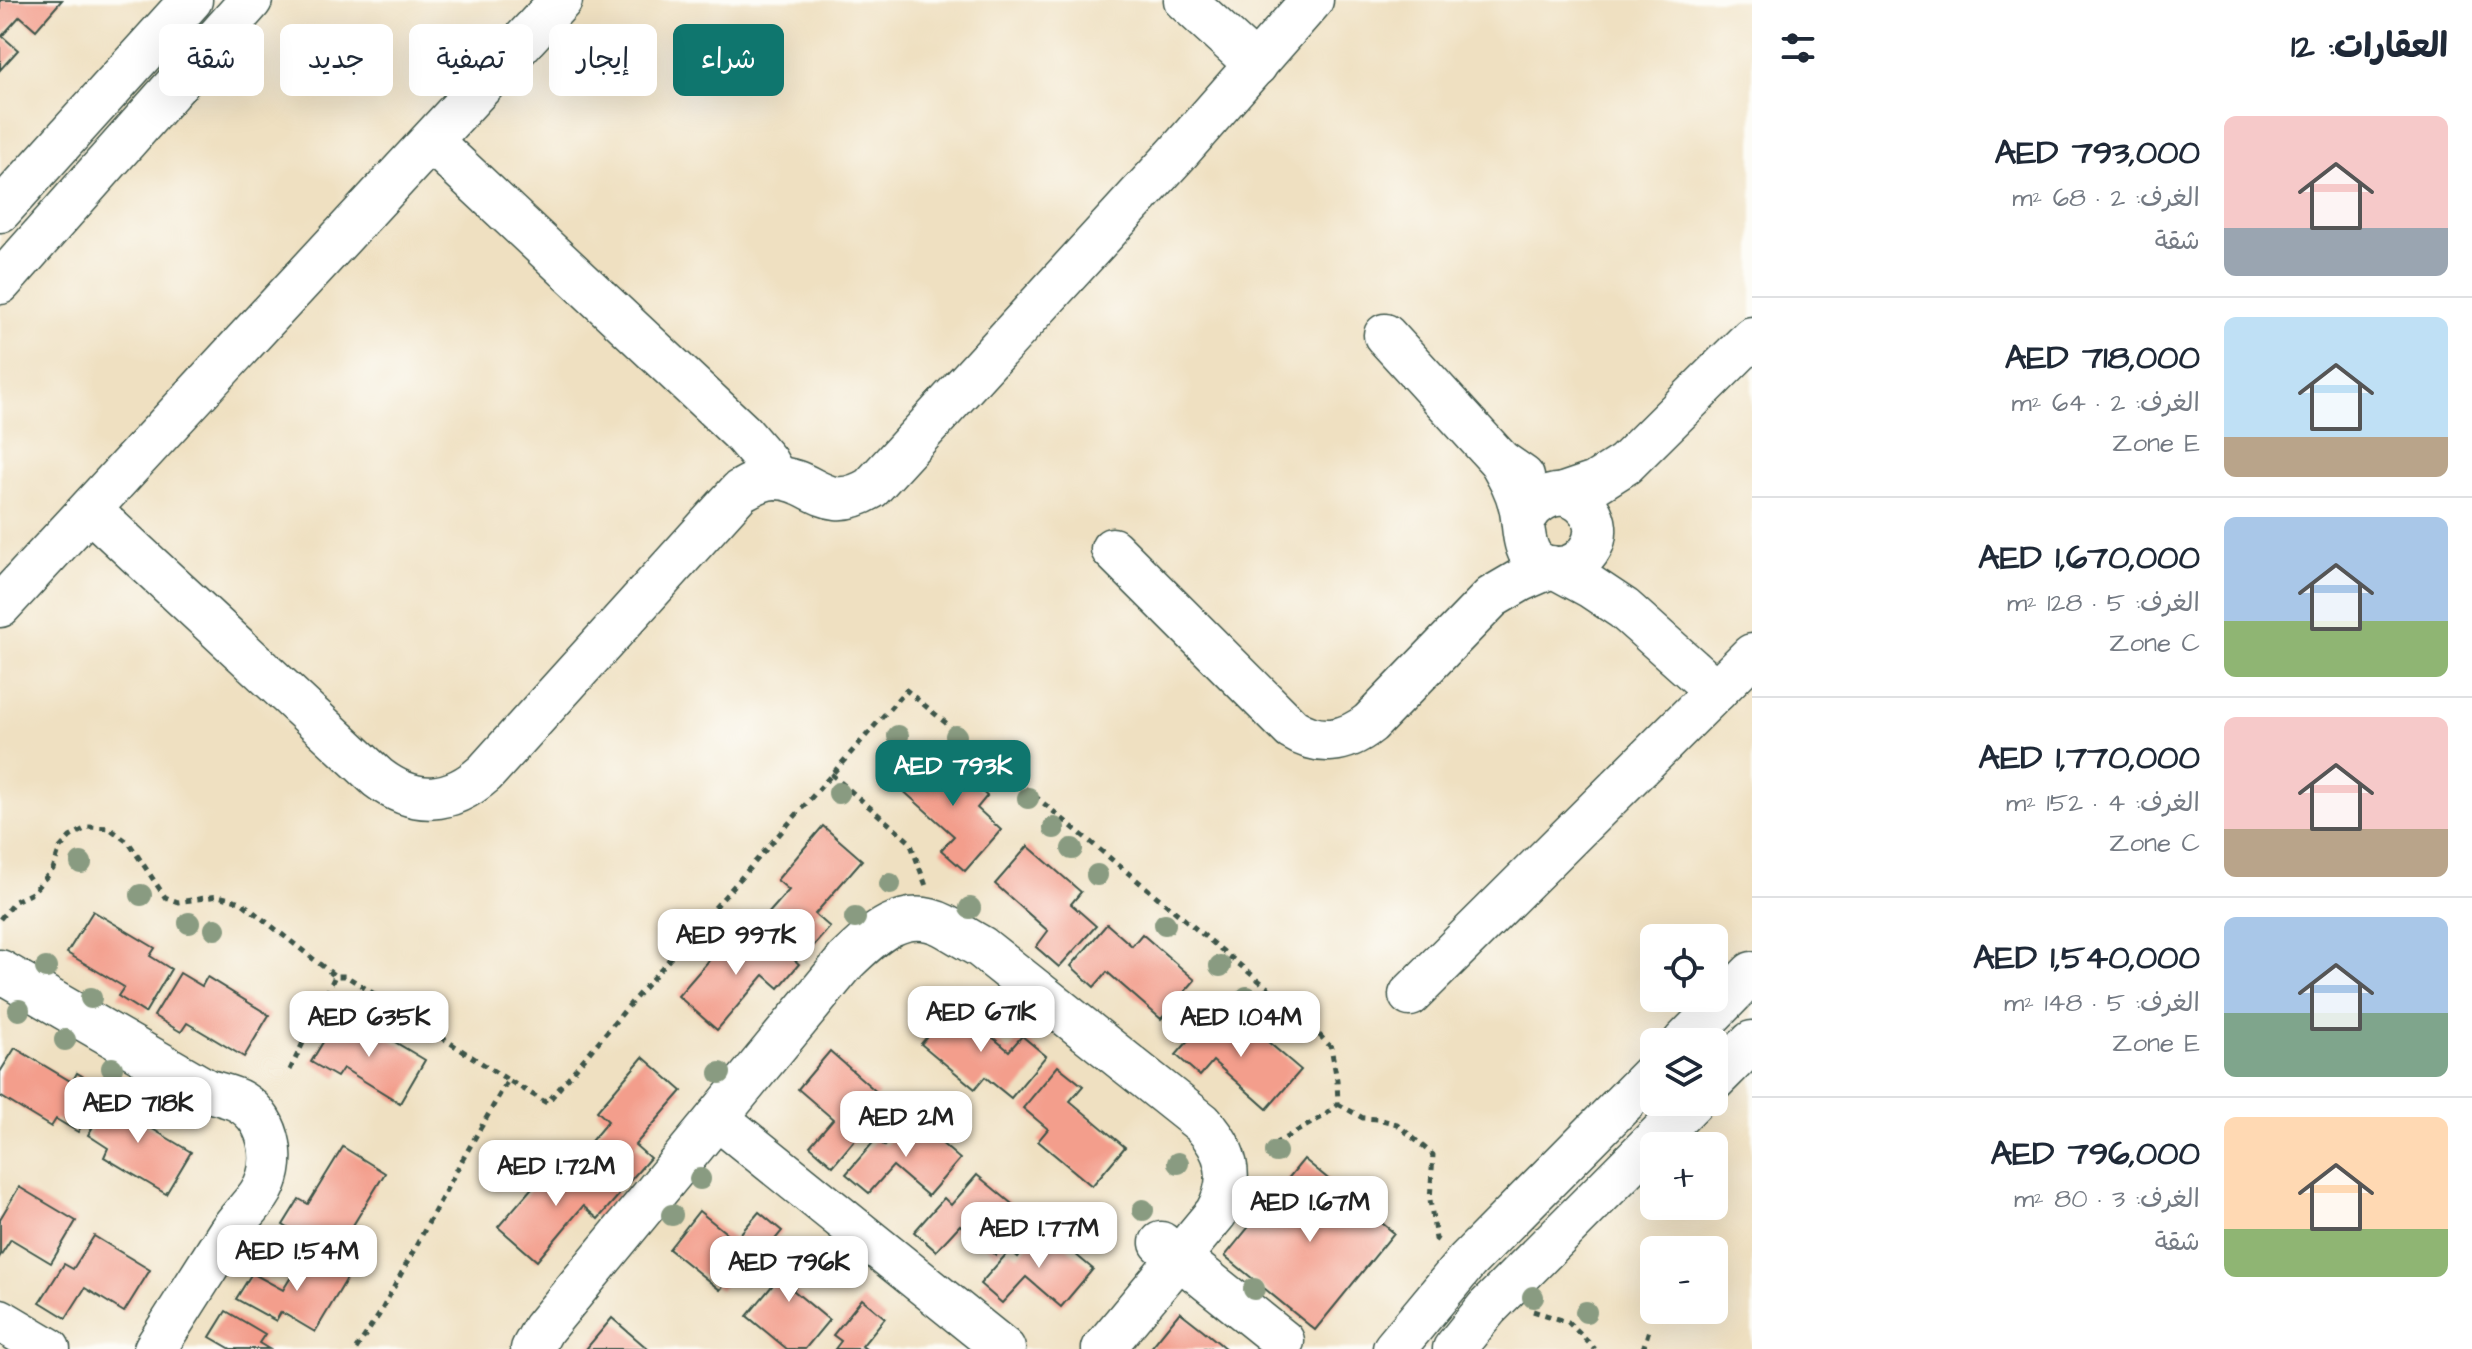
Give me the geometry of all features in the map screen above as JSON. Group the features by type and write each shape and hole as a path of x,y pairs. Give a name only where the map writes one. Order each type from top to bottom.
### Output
{"street":[{"path":"0,211 191,0"},
{"path":"0,283 251,0"},
{"path":"0,606 561,0"},
{"path":"1185,0 1256,65"},
{"path":"90,510 378,778 408,795 425,798 459,792 485,773 740,491 757,482 776,478 794,481 816,493 837,499 871,488 1312,0"},
{"path":"432,142 741,432 776,478"},
{"path":"1385,335 1500,461 1527,480 1572,497 1587,508 1592,516 1606,576 1624,609"},
{"path":"1538,549 1528,513 1535,504 1545,497 1595,483 1625,464 1752,338"},
{"path":"1500,461 1538,549 1624,609 1716,691"},
{"path":"1538,549 1577,563 1585,557 1595,537 1606,498 1625,464"},
{"path":"1112,549 1292,729 1305,737 1332,741 1346,738 1370,723 1538,549"},
{"path":"1410,995 1752,655"},
{"path":"846,961 861,932 883,908 906,898 941,905 962,923 981,947"},
{"path":"532,1349 543,1329 846,961 889,925 915,918 942,925 981,947 1188,1113 1195,1127 1202,1155 1200,1185 1170,1251 1103,1349"},
{"path":"0,971 206,1090 238,1123 250,1151 249,1183 237,1220 155,1349"},
{"path":"1698,1028 1752,973"},
{"path":"1728,1066 1752,1042"},
{"path":"1394,1349 1467,1261 1640,1086"},
{"path":"1454,1349 1487,1308 1678,1116"},
{"path":"717,1118 1004,1349"},
{"path":"1170,1251 1283,1341"},
{"path":"1074,1349 1170,1251"},
{"path":"0,1320 49,1349"}],"path":[{"path":"0,919 15,901 32,893 53,869 60,848 70,837 88,827 109,828 129,843 165,897 178,902 218,896 241,902 335,976 346,976 547,1103 906,690 1297,1012 1331,1047 1338,1104"},
{"path":"831,774 910,842 931,901"},
{"path":"290,1070 335,976"},
{"path":"356,1349 379,1315 508,1080"},
{"path":"1276,1143 1324,1116 1338,1104"},
{"path":"1338,1104 1363,1118 1397,1124 1433,1155 1430,1200 1436,1239 1467,1261"},
{"path":"1527,1307 1568,1322 1595,1349"},
{"path":"1643,1349 1649,1330"}],"building":[{"path":"0,0 62,0 36,30 20,16 2,36 18,50 0,70"},
{"path":"934,749 987,796 977,808 1001,830 965,871 941,850 954,836 900,788"},
{"path":"823,826 862,860 815,914 830,927 809,951 767,915 789,890 777,880"},
{"path":"1028,846 1081,892 1071,904 1096,926 1059,967 1036,947 1048,931 995,884"},
{"path":"93,911 155,948 150,956 171,969 145,1013 118,996 124,987 67,953"},
{"path":"1107,924 1132,946 1142,934 1195,980 1161,1019 1107,972 1094,987 1071,966"},
{"path":"758,928 799,964 779,988 764,975 717,1030 678,996 724,943 736,953"},
{"path":"180,973 202,986 207,977 269,1015 244,1057 187,1023 181,1032 154,1016"},
{"path":"954,1005 1009,1051 1022,1036 1046,1056 1011,1098 985,1077 975,1089 921,1044"},
{"path":"1212,1014 1237,1035 1247,1024 1301,1070 1267,1109 1213,1061 1200,1076 1176,1055"},
{"path":"337,1019 358,1032 363,1023 425,1060 400,1103 343,1068 337,1077 311,1062"},
{"path":"15,1048 72,1082 77,1073 104,1089 78,1132 56,1119 51,1127 0,1096 0,1072"},
{"path":"830,1051 879,1094 854,1124 862,1131 833,1166 810,1146 833,1119 798,1089"},
{"path":"643,1057 682,1091 635,1145 650,1158 629,1182 587,1146 608,1121 597,1111"},
{"path":"1058,1066 1083,1086 1070,1101 1125,1147 1092,1186 1038,1141 1048,1129 1023,1108"},
{"path":"113,1093 140,1108 134,1118 191,1152 166,1194 104,1157 108,1148 88,1135"},
{"path":"910,1116 960,1159 928,1196 893,1166 869,1193 846,1174 876,1139 885,1146"},
{"path":"343,1147 385,1173 347,1235 339,1230 326,1251 283,1225 299,1199 308,1204"},
{"path":"578,1159 619,1195 598,1219 583,1206 537,1261 498,1227 544,1174 556,1184"},
{"path":"1304,1159 1394,1233 1315,1330 1225,1256"},
{"path":"977,1175 1028,1217 996,1255 960,1225 936,1251 914,1232 944,1198 951,1205"},
{"path":"19,1187 76,1221 51,1263 11,1239 0,1256 0,1219"},
{"path":"699,1211 735,1240 759,1212 782,1231 753,1266 744,1259 720,1290 669,1249"},
{"path":"1043,1227 1093,1269 1061,1307 1026,1277 1002,1303 980,1284 1010,1250 1018,1257"},
{"path":"94,1236 150,1270 124,1312 85,1288 66,1318 40,1302 64,1264 73,1269"},
{"path":"792,1243 815,1262 793,1290 829,1320 805,1349 787,1349 747,1316 772,1286 764,1279"},
{"path":"307,1251 349,1275 315,1332 281,1312 276,1321 236,1299 252,1273 283,1290"},
{"path":"862,1299 885,1318 862,1346 866,1349 835,1349 841,1341 833,1335"},
{"path":"226,1311 265,1334 259,1343 269,1349 231,1349 210,1337"},
{"path":"1180,1312 1203,1330 1226,1349 1150,1349"},
{"path":"612,1318 648,1349 586,1349"}]}
